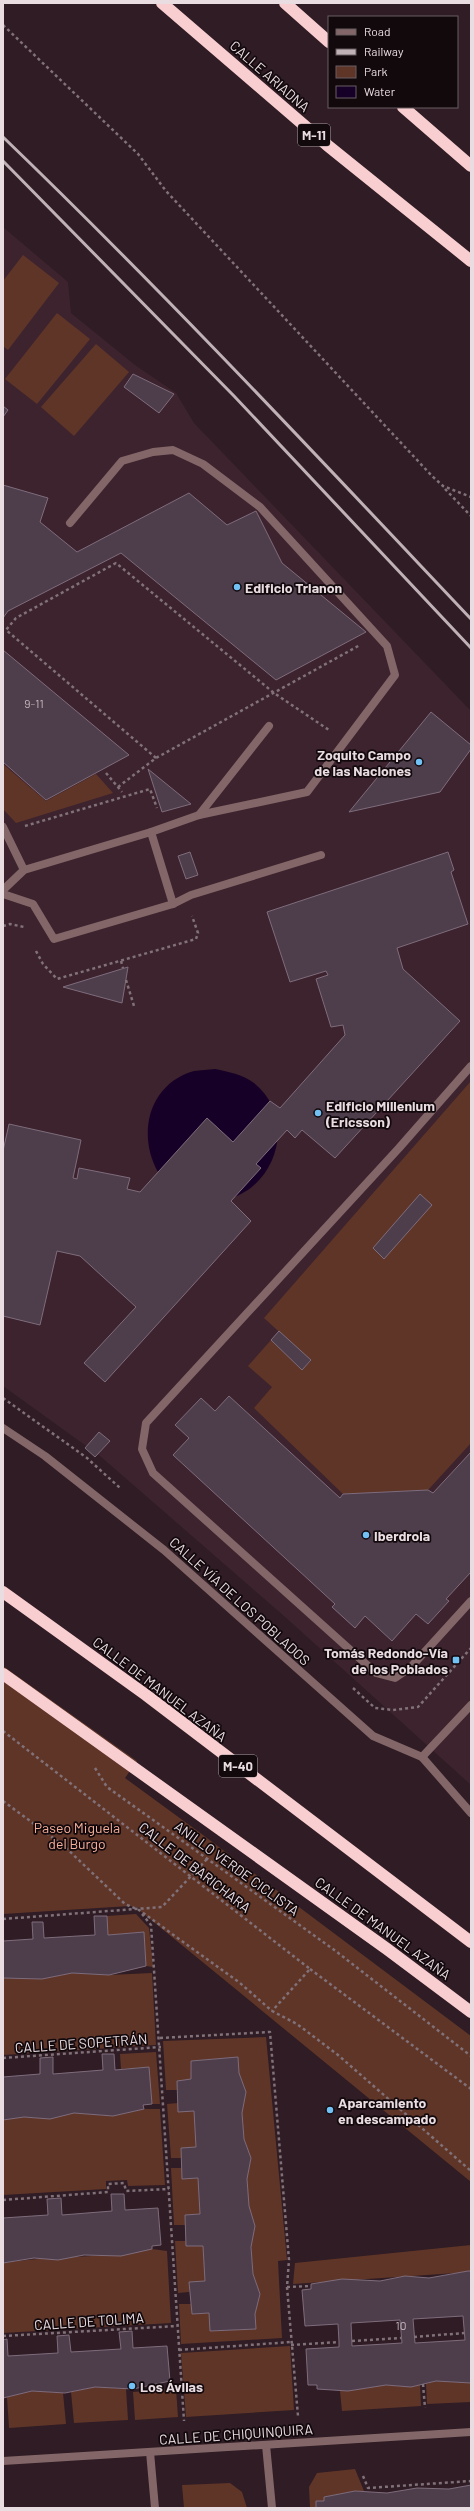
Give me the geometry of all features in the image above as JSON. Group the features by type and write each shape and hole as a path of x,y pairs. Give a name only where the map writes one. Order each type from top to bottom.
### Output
{"highway":[{"name":"CALLE ARIADNA","path":"162,3 326,145 471,261"},
{"path":"285,3 328,41"},
{"path":"404,108 471,166"},
{"name":"CALLE DE MANUEL AZAÑA","path":"3,1592 146,1696 471,1942"},
{"name":"CALLE DE MANUEL AZAÑA","path":"3,1674 387,1949 471,2012"}],"street":[{"path":"3,890 24,870 151,832 199,815 307,792 395,675 387,646 260,507 202,464 173,450 153,452 122,461 70,523"},
{"path":"199,815 269,726"},
{"path":"5,829 24,870"},
{"path":"151,832 173,904"},
{"path":"3,894 33,904 54,939 173,904 186,897 321,855"},
{"path":"471,1066 399,1148 146,1424 142,1449 153,1474 376,1673 395,1678 411,1667 471,1601"},
{"name":"CALLE VÍA DE LOS POBLADOS","path":"3,1428 45,1456 164,1550 373,1736 422,1757 471,1814"},
{"path":"422,1757 471,1705"},
{"name":"CALLE DE CHIQUINQUIRA","path":"3,2461 471,2432"},
{"path":"266,2445 272,2508"},
{"path":"150,2452 155,2508"}],"path":[{"path":"3,25 138,154 166,190 471,516"},
{"path":"444,486 471,497"},
{"path":"156,758 6,630 16,618 116,563 274,693 346,741"},
{"path":"118,787 156,758 378,636"},
{"path":"106,773 122,792"},
{"path":"5,829 150,790 163,827"},
{"path":"34,946 43,964 57,979 196,939 198,934 186,897"},
{"path":"3,926 10,924 24,927 27,933"},
{"path":"121,961 123,968"},
{"path":"126,980 134,1006"},
{"path":"418,1707 471,1648"},
{"name":"CALLE DE BARICHARA","path":"3,1731 310,1969 471,2089"},
{"name":"ANILLO VERDE CICLISTA","path":"94,1767 106,1787 333,1949 471,2056"},
{"path":"3,1801 64,1846 125,1904 139,1910 240,1983 272,2011 297,2024 338,2055 471,2171"},
{"path":"3,1919 139,1910 162,1907 207,1859"},
{"path":"139,1910 151,1925 161,2047 184,2421"},
{"path":"272,2011 310,1969"},
{"path":"160,2038 270,2032 289,2260 287,2287 298,2416"},
{"name":"CALLE DE SOPETRÁN","path":"3,2058 161,2047"},
{"path":"3,2200 108,2192 108,2184 124,2183 126,2192 169,2189"},
{"path":"287,2287 311,2286"},
{"name":"CALLE DE TOLIMA","path":"3,2336 177,2326"},
{"path":"414,2337 464,2333"},
{"path":"352,2340 402,2338"},
{"path":"179,2350 291,2343 339,2342"},
{"path":"423,2384 425,2408"},
{"path":"363,2476 368,2488 471,2481"}],"shaded area":[{"path":"3,227 68,282 71,313 135,365 176,393 194,423 471,711 471,1785 284,1616 100,1456 3,1386"}],"green space":[{"path":"23,255 59,283 8,350 3,346 3,281"},
{"path":"57,313 90,339 37,404 5,379"},
{"path":"96,344 129,372 74,436 41,407"},
{"path":"3,764 46,801 96,774 113,793 16,823 3,809"},
{"path":"471,1081 471,1443 428,1490 343,1494 254,1408 272,1387 248,1366 271,1340 302,1369 311,1361 264,1318"},
{"name":"Paseo Miguela del Burgo","path":"3,1666 137,1761 125,1778 471,2036 471,2182 139,1910 140,1908 130,1906 3,1914"},
{"path":"136,1914 149,1928 153,1967 146,1966 144,1932 108,1935 107,1916"},
{"path":"72,1973 109,1975 152,1973 156,2045 3,2055 3,1978 42,1979"},
{"path":"266,2037 287,2260 278,2261 282,2338 181,2344 179,2304 191,2304 192,2314 209,2313 210,2331 256,2329 255,2314 260,2294 253,2274 247,2179 251,2158 244,2139 242,2113 246,2092 239,2073 238,2057 191,2061 191,2079 177,2081 177,2090 166,2090 163,2041"},
{"path":"156,2052 160,2104 152,2104 149,2067 121,2069 120,2054"},
{"path":"178,2103 194,2111 196,2147 182,2158 171,2158 167,2104"},
{"path":"144,2109 160,2109 165,2185 128,2186 127,2180 106,2181 106,2189 3,2195 3,2120 24,2117 51,2118 74,2113 113,2116"},
{"path":"171,2168 182,2168 183,2179 198,2178 200,2214 185,2215 185,2225 174,2225"},
{"path":"175,2241 186,2241 186,2246 203,2246 205,2281 189,2282 189,2292 178,2293"},
{"path":"471,2245 471,2272 293,2284 295,2263"},
{"path":"152,2249 167,2251 171,2323 3,2333 3,2263 115,2254"},
{"path":"290,2346 294,2410 186,2417 181,2353"},
{"path":"436,2381 471,2383 471,2402 427,2404 426,2384"},
{"path":"386,2385 411,2387 420,2385 421,2406 342,2411 340,2391"},
{"path":"95,2387 126,2389 128,2420 74,2423 71,2392"},
{"path":"176,2389 178,2417 135,2420 133,2392"},
{"path":"32,2391 63,2393 66,2424 9,2428 7,2397"},
{"path":"355,2469 364,2491 355,2491 324,2497 324,2501 316,2501 316,2508 310,2508 309,2487 317,2473"},
{"path":"230,2483 242,2492 247,2508 184,2508 182,2485"}],"water":[{"path":"215,1069 240,1075 254,1083 266,1095 273,1108 277,1123 278,1138 275,1153 269,1167 260,1179 248,1190 224,1201 204,1196 160,1175 152,1158 148,1142 148,1127 151,1112 157,1099 166,1087 178,1078 194,1071"}],"building":[{"path":"133,374 174,394 159,413 124,387"},
{"path":"3,406 8,410 3,417"},
{"name":"Edificio Trianon","path":"3,485 48,498 40,522 77,552 189,493 227,525 256,511 282,563 366,632 276,680 121,553 8,611 3,618"},
{"path":"3,650 129,755 46,800 3,762"},
{"path":"431,712 471,745 471,749 440,792 349,812"},
{"path":"148,769 191,804 162,812"},
{"path":"190,852 198,875 186,879 178,856"},
{"name":"Edificio Millenium (Ericsson)","path":"448,852 454,870 451,872 468,924 397,948 403,969 460,1021 335,1158 302,1130 295,1138 287,1130 256,1164 261,1168 231,1201 251,1221 105,1382 84,1363 136,1307 80,1256 57,1251 40,1325 3,1316 3,1151 9,1124 81,1140 73,1178 77,1179 79,1168 130,1178 127,1189 140,1192 207,1118 233,1142 270,1101 280,1108 345,1035 343,1025 331,1027 316,979 328,975 326,971 290,982 267,912"},
{"path":"128,967 122,1003 63,987"},
{"path":"420,1194 432,1205 384,1259 373,1248"},
{"path":"279,1331 311,1360 302,1370 271,1340"},
{"name":"Iberdrola","path":"229,1396 340,1498 343,1494 428,1490 433,1493 471,1452 471,1572 446,1599 449,1601 428,1624 416,1614 392,1641 365,1616 355,1628 332,1607 335,1604 173,1455 189,1438 175,1425 201,1398 215,1411"},
{"path":"99,1432 110,1441 95,1457 85,1448"},
{"path":"94,1916 107,1916 108,1935 144,1932 146,1966 109,1975 72,1973 42,1979 3,1978 3,1941 33,1939 32,1922 43,1922 44,1938 95,1935"},
{"path":"102,2054 114,2054 115,2070 149,2067 152,2104 143,2105 144,2109 113,2116 74,2113 50,2119 24,2117 3,2120 3,2077 40,2074 40,2058 53,2057 53,2074 103,2070"},
{"path":"238,2057 239,2073 246,2092 242,2113 244,2139 251,2158 247,2179 249,2206 255,2226 251,2247 253,2274 260,2294 255,2314 256,2329 210,2331 209,2313 192,2314 189,2282 205,2281 203,2246 186,2246 185,2215 200,2214 198,2178 182,2179 181,2148 196,2147 194,2111 178,2112 177,2081 191,2079 191,2061"},
{"path":"111,2194 124,2194 125,2210 158,2208 161,2245 152,2246 152,2249 121,2256 84,2255 58,2260 34,2258 3,2263 3,2218 48,2215 47,2199 61,2198 62,2215 112,2211"},
{"path":"471,2271 471,2383 436,2381 411,2387 386,2385 348,2391 317,2389 317,2385 308,2385 306,2349 339,2347 338,2324 305,2326 302,2290 311,2289 311,2284 342,2279 380,2281 405,2276 429,2278","holes":["463,2316 465,2340 415,2343 413,2319","400,2320 402,2343 352,2346 351,2323"]},
{"path":"132,2331 133,2348 167,2346 170,2381 133,2389 95,2387 65,2393 32,2391 3,2398 3,2340 7,2339 8,2356 58,2353 57,2336 69,2335 71,2352 121,2349 119,2332"},
{"path":"471,2485 471,2508 316,2508 316,2501 324,2501 324,2497 355,2491 387,2493 417,2488 449,2489"}],"railway":[{"path":"3,137 181,315 471,619"},
{"path":"3,161 234,396 471,648"}],"place":[{"name":"Edificio Trianon","path":"237,587"},
{"name":"Zoquito Campo de las Naciones","path":"419,762"},
{"name":"Edificio Millenium (Ericsson)","path":"318,1113"},
{"name":"Iberdrola","path":"366,1535"},
{"name":"Tomás Redondo-Vía de los Poblados","path":"456,1660"},
{"name":"Aparcamiento en descampado","path":"330,2110"},
{"name":"Los Ávilas","path":"132,2386"}]}
